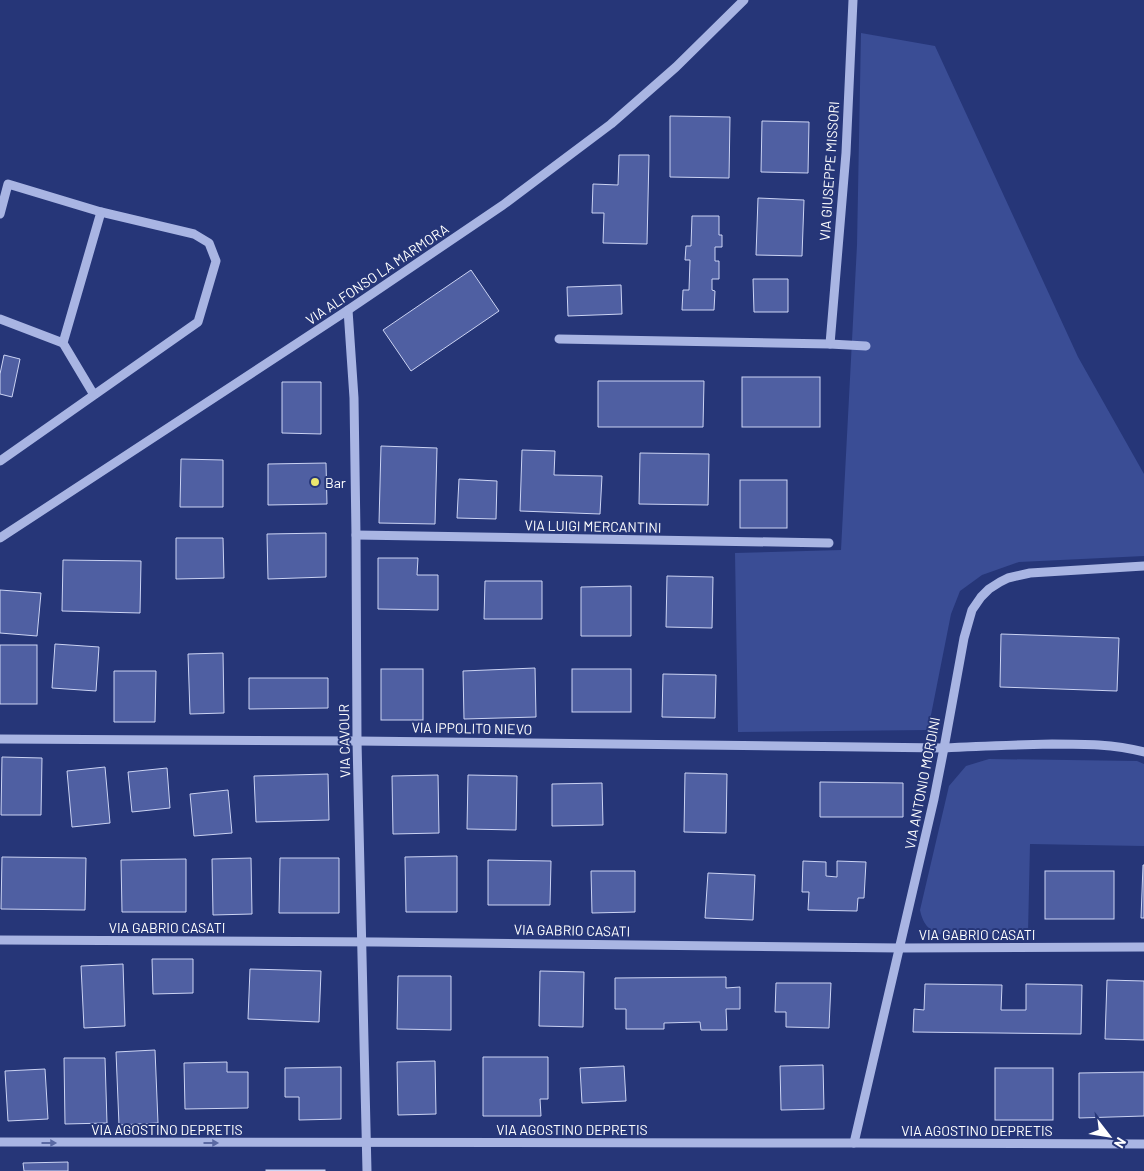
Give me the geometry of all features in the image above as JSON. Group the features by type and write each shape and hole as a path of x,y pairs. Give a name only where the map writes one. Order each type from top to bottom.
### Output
{"street":[{"name":"VIA ALFONSO LA MARMORA","path":"0,538 503,206 611,124 676,67 744,0"},
{"name":"VIA GIUSEPPE MISSORI","path":"830,344 846,153 853,0"},
{"path":"0,214 8,184 102,212 194,234 209,244 216,261 198,322 0,460"},
{"path":"63,344 102,212"},
{"name":"VIA CAVOUR","path":"348,310 354,398 358,741 367,1171"},
{"path":"0,319 63,344 94,395"},
{"path":"559,339 866,346"},
{"name":"VIA LUIGI MERCANTINI","path":"356,535 829,543"},
{"name":"VIA ANTONIO MORDINI","path":"854,1143 929,824 967,624 976,603 989,589 1000,582 1008,578 1030,573 1144,566"},
{"name":"VIA IPPOLITO NIEVO","path":"0,740 358,741 944,748 1025,744 1075,744 1112,746 1144,752"},
{"name":"VIA GABRIO CASATI","path":"0,940 900,948 1144,947"},
{"name":"VIA AGOSTINO DEPRETIS","path":"0,1142 1144,1144"}],"shaded area":[{"path":"861,33 935,46 1078,357 1144,474 1144,556 1019,562 982,575 960,591 951,614 928,730 738,732 735,553 841,550 857,245"},
{"path":"989,759 1137,761 1144,764 1144,846 1030,844 1028,933 942,935 927,926 920,910 949,786 966,766"}],"building":[{"path":"670,116 730,117 729,178 670,177"},
{"path":"762,121 809,122 808,173 761,172"},
{"path":"619,155 649,155 647,244 603,243 604,213 592,213 593,184 618,185"},
{"path":"758,198 804,200 802,256 756,255"},
{"path":"692,216 719,216 719,235 722,235 722,247 715,247 715,261 719,261 719,279 712,279 712,290 715,291 714,310 682,310 683,290 689,290 690,260 685,260 686,246 691,246"},
{"path":"471,270 499,311 411,371 383,330"},
{"path":"753,279 788,279 788,312 754,312"},
{"path":"621,285 622,314 568,316 567,287"},
{"path":"4,355 20,359 12,397 0,394 0,374"},
{"path":"742,377 820,377 820,427 742,427"},
{"path":"598,381 704,381 703,427 598,427"},
{"path":"282,382 321,382 321,434 282,433"},
{"path":"381,446 437,448 435,524 379,523"},
{"path":"522,450 555,451 554,475 602,476 600,514 520,511"},
{"path":"640,453 709,454 708,505 639,504"},
{"path":"181,459 223,460 223,507 180,507"},
{"path":"326,463 327,504 268,505 268,464"},
{"path":"459,479 497,481 496,519 457,518"},
{"path":"740,480 787,480 787,528 740,528"},
{"path":"326,533 326,577 268,579 267,534"},
{"path":"176,538 223,538 224,578 176,579"},
{"path":"378,558 418,558 417,575 438,575 438,610 378,609"},
{"path":"63,560 141,561 140,613 62,611"},
{"path":"667,576 713,577 712,628 666,627"},
{"path":"485,581 542,581 542,619 484,619"},
{"path":"631,586 631,636 581,636 581,587"},
{"path":"0,590 41,593 37,636 0,633"},
{"path":"1001,634 1119,638 1117,691 1000,687"},
{"path":"55,644 99,647 96,691 52,688"},
{"path":"0,645 37,645 37,704 0,704"},
{"path":"223,653 224,713 190,714 188,654"},
{"path":"535,668 536,717 464,719 463,671"},
{"path":"381,669 423,669 423,720 381,720"},
{"path":"572,669 631,669 631,712 572,712"},
{"path":"114,671 156,671 155,722 114,722"},
{"path":"663,674 716,675 715,718 662,717"},
{"path":"249,678 328,678 328,708 249,709"},
{"path":"2,757 42,758 41,815 1,815"},
{"path":"105,767 110,823 72,827 67,771"},
{"path":"167,768 170,808 132,812 128,772"},
{"path":"685,773 727,774 726,833 684,832"},
{"path":"328,774 329,820 256,822 254,776"},
{"path":"438,775 439,833 393,834 392,776"},
{"path":"468,775 517,776 516,830 467,829"},
{"path":"820,782 903,783 903,817 820,817"},
{"path":"602,783 603,825 552,826 552,784"},
{"path":"228,790 232,833 194,836 190,794"},
{"path":"457,856 457,912 406,912 405,857"},
{"path":"2,857 86,858 85,910 1,909"},
{"path":"251,858 252,914 213,915 212,859"},
{"path":"280,858 339,858 339,913 279,913"},
{"path":"186,859 186,912 122,912 121,860"},
{"path":"488,860 551,861 550,905 488,905"},
{"path":"803,861 826,862 826,876 837,877 837,861 866,862 864,898 858,898 857,911 808,910 809,892 802,892"},
{"path":"1143,865 1144,918 1141,918"},
{"path":"591,871 635,871 635,912 592,913"},
{"path":"1045,871 1114,871 1114,919 1045,919"},
{"path":"708,873 755,875 753,920 705,918"},
{"path":"152,959 193,959 193,993 153,994"},
{"path":"123,964 125,1026 84,1028 81,966"},
{"path":"250,969 321,971 319,1022 248,1019"},
{"path":"540,971 584,972 583,1027 539,1026"},
{"path":"398,976 451,976 451,1030 397,1029"},
{"path":"726,977 726,988 740,987 740,1009 726,1009 727,1030 701,1030 700,1022 664,1023 664,1029 626,1029 626,1009 615,1009 615,978"},
{"path":"1107,980 1144,981 1144,1040 1105,1039"},
{"path":"776,983 831,983 829,1028 786,1027 786,1012 775,1012"},
{"path":"925,984 1002,985 1001,1010 1026,1010 1026,984 1082,985 1081,1034 913,1032 914,1009 924,1010"},
{"path":"155,1050 158,1123 119,1125 116,1052"},
{"path":"483,1057 548,1057 548,1099 540,1099 541,1116 483,1116"},
{"path":"64,1058 105,1058 107,1123 65,1124"},
{"path":"435,1061 436,1114 398,1115 397,1062"},
{"path":"227,1062 227,1072 248,1072 248,1108 185,1109 184,1063"},
{"path":"823,1065 824,1109 781,1110 780,1066"},
{"path":"624,1066 626,1101 582,1103 580,1068"},
{"path":"341,1067 341,1119 299,1120 299,1097 285,1097 285,1068"},
{"path":"995,1068 1053,1068 1053,1120 995,1120"},
{"path":"45,1069 48,1119 8,1121 5,1071"},
{"path":"1144,1072 1144,1116 1079,1118 1079,1073"},
{"path":"68,1162 68,1171 24,1171 23,1163"},
{"path":"325,1170 325,1171 266,1171"}],"place":[{"name":"Bar","path":"315,482"}]}
